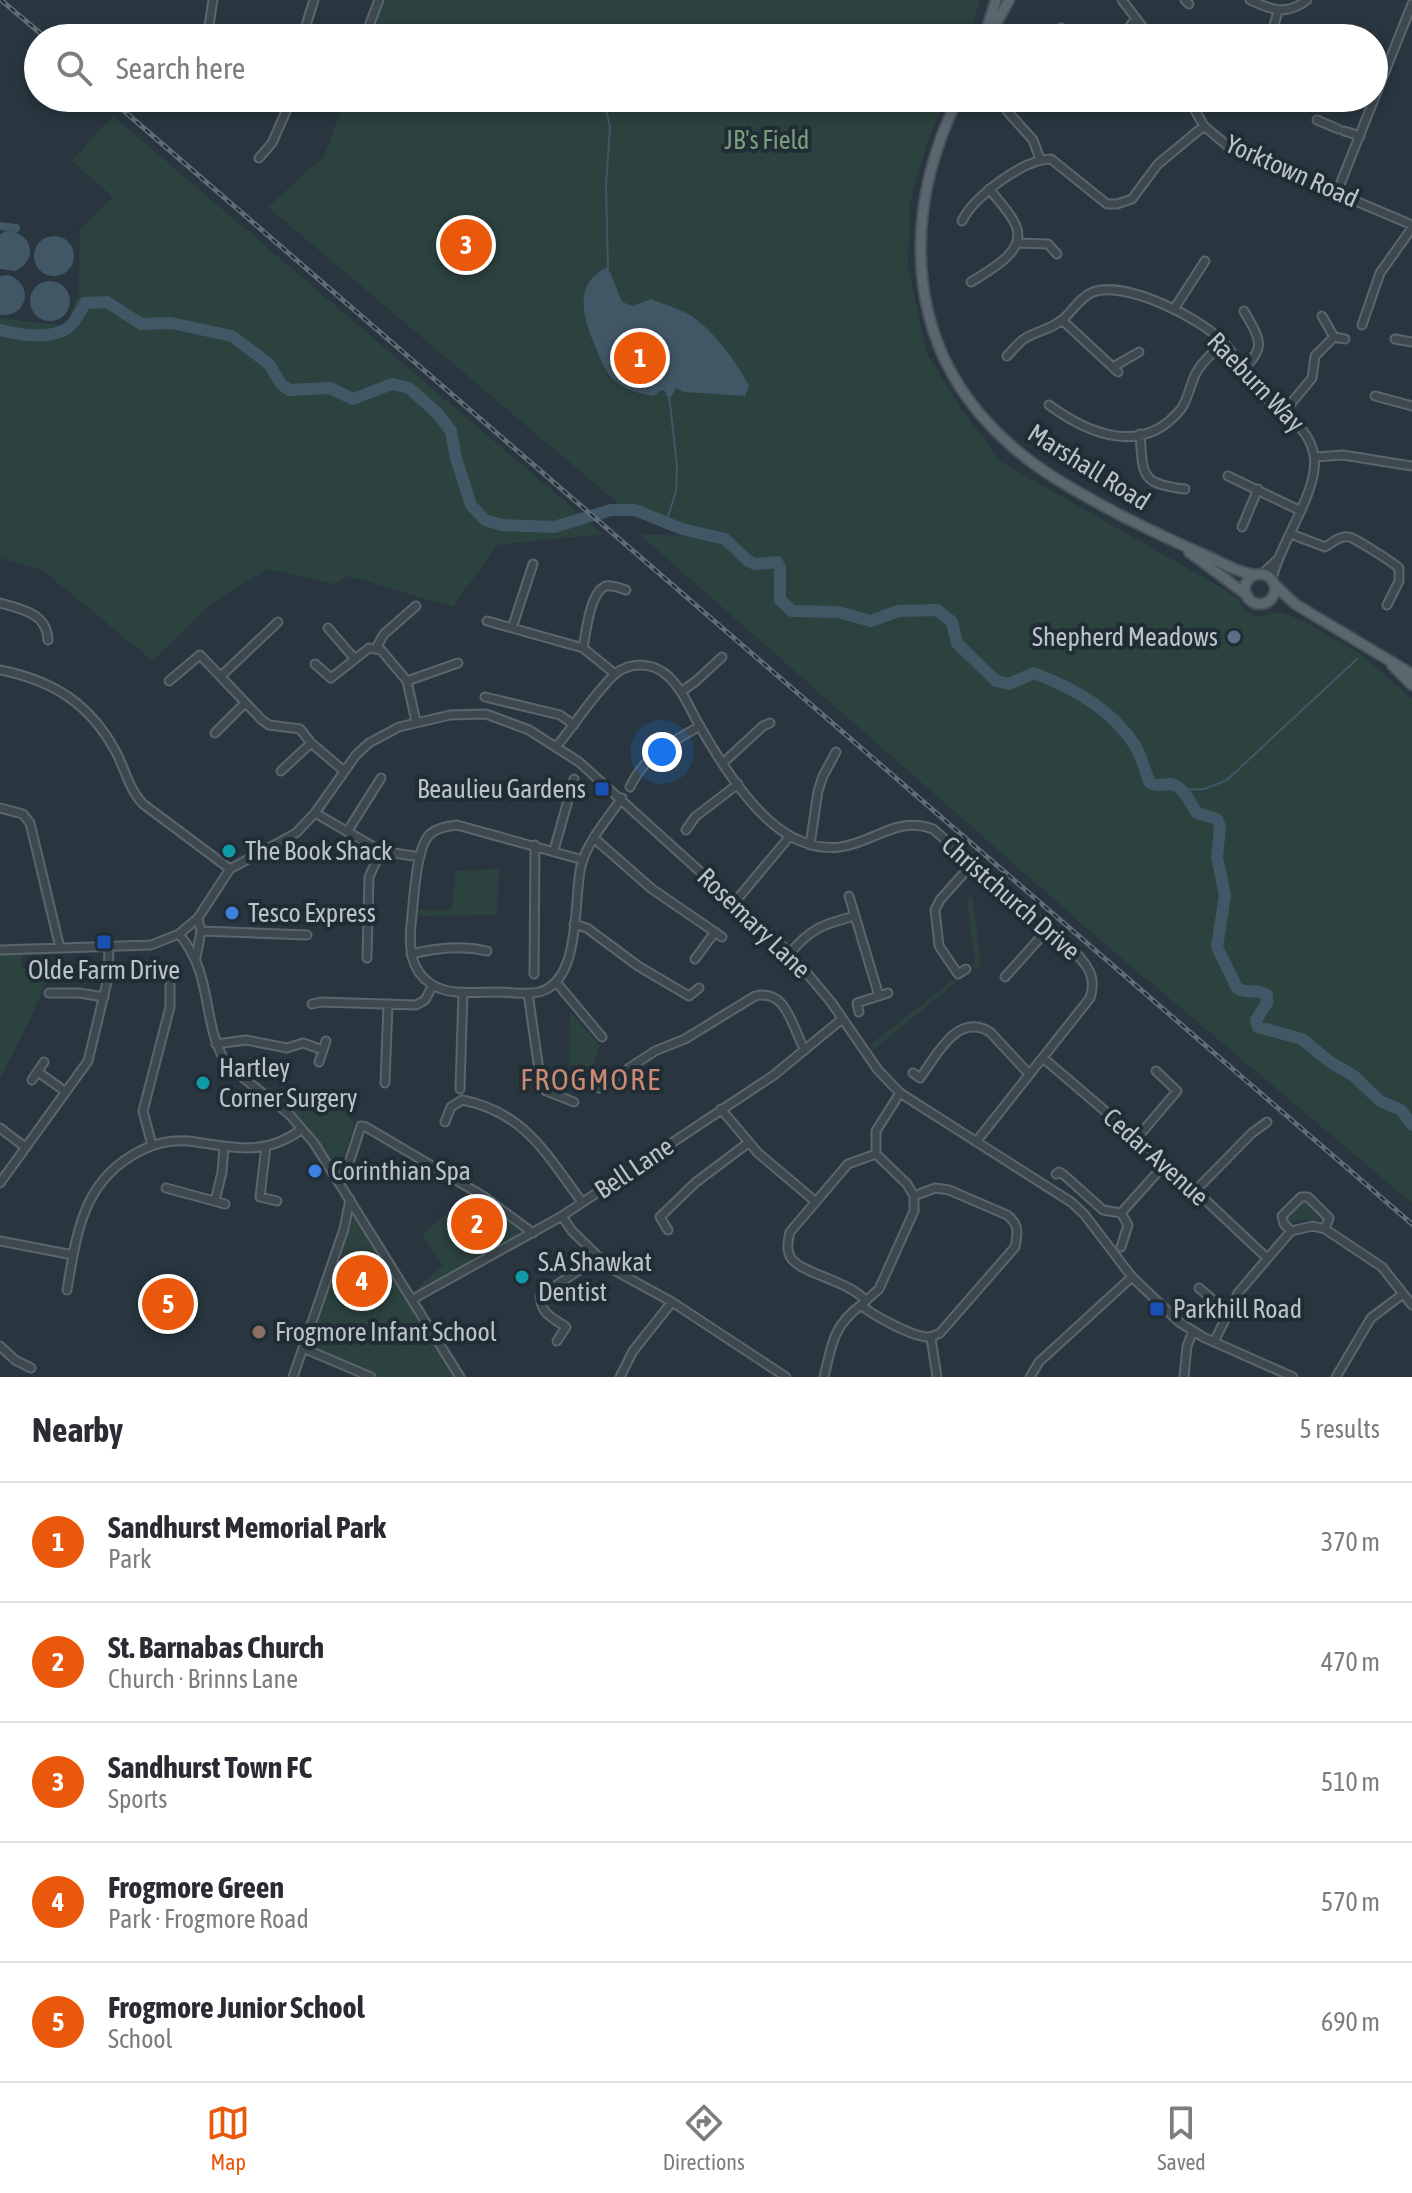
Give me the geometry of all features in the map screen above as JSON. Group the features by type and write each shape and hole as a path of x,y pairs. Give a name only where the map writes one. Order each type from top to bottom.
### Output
{"main road":[{"path":"990,24 996,0"},
{"path":"994,24 1009,0"},
{"name":"Marshall Road","path":"952,112 931,162 920,228 920,259 935,333 948,364 983,418 1030,461 1082,494 1183,547 1258,575"},
{"name":"Marshall Road","path":"1183,547 1247,595"},
{"path":"1295,604 1255,603 1247,595 1247,583 1258,575 1273,583 1295,604 1412,674"},
{"path":"1268,602 1274,594 1273,583"},
{"path":"1390,662 1412,685"}],"street":[{"path":"209,24 213,0"},
{"path":"306,24 314,0"},
{"path":"370,24 379,0"},
{"path":"1122,0 1140,24"},
{"path":"1250,0 1278,12 1288,11 1307,0"},
{"path":"1388,65 1412,4"},
{"path":"1272,24 1278,12"},
{"path":"1132,24 1136,18"},
{"path":"259,158 272,143 286,112"},
{"path":"1008,112 1033,140 1040,159"},
{"name":"Yorktown Road","path":"1196,112 1204,126 1229,147 1412,226"},
{"path":"1337,192 1369,112"},
{"path":"1317,120 1360,136"},
{"path":"962,221 964,208 989,189 1040,159 1051,159 1107,204 1132,199 1158,164 1204,126"},
{"path":"971,270 975,279 1010,254 1017,243 1016,225 989,189"},
{"path":"1362,325 1380,273 1412,226"},
{"path":"1017,243 1048,244 1057,254"},
{"path":"1174,309 1205,261"},
{"name":"Raeburn Way","path":"1007,356 1024,339 1062,320 1086,296 1095,291 1108,290 1138,295 1174,309 1224,342 1267,401 1284,412 1307,435 1315,457 1301,511 1277,560 1273,583"},
{"path":"1242,370 1255,359 1259,349 1259,338 1244,311"},
{"path":"1322,316 1334,337 1345,339"},
{"path":"1062,320 1115,370 1139,352"},
{"path":"1284,412 1312,378 1315,356 1334,337"},
{"path":"1395,339 1412,342"},
{"path":"1049,405 1073,422 1103,435 1151,433 1163,427 1183,406 1201,365 1224,342"},
{"path":"1375,396 1412,406"},
{"path":"1140,434 1142,466 1150,479 1159,486 1185,489"},
{"path":"1315,457 1343,455 1412,466"},
{"path":"1228,476 1301,511"},
{"path":"1242,527 1258,489"},
{"path":"1291,534 1325,547 1339,538 1351,537 1389,560 1399,568 1399,581 1387,605"},
{"name":"Raeburn Way","path":"1258,575 1277,560"},
{"path":"512,628 533,564"},
{"path":"583,648 594,596 609,585 626,590"},
{"path":"1,613 1,603 31,611 40,619 48,633 48,640"},
{"path":"376,648 384,634 416,606"},
{"path":"487,621 583,648 615,674 557,746"},
{"path":"221,676 278,622"},
{"path":"328,628 354,658"},
{"path":"315,664 331,678 369,648 381,650 407,681 416,722"},
{"path":"169,681 200,655 269,725 300,729 311,743 343,770"},
{"path":"681,692 722,657"},
{"path":"407,681 458,663"},
{"name":"Christchurch Drive","path":"615,674 632,665 652,666 668,676 738,784 764,814 790,836 810,845 848,847 897,827 915,824 933,829 1086,963 1093,980 1090,998 976,1142"},
{"path":"0,670 26,675 68,694 111,743 132,792 143,804 230,869"},
{"path":"485,697 560,715 574,725"},
{"path":"215,733 245,703"},
{"name":"Rosemary Lane","path":"179,934 198,918 230,869 296,833 315,813 343,770 369,743 416,722 466,712 486,714 517,724 557,746 622,798 790,953 878,1070 900,1093 1077,1207 1132,1277 1167,1312 1193,1331 1293,1377"},
{"path":"723,763 770,723"},
{"path":"630,787 638,770 651,755 700,726"},
{"path":"281,771 311,743"},
{"path":"810,845 818,791 836,752"},
{"path":"347,832 381,778"},
{"path":"554,850 574,779"},
{"path":"686,830 695,817 738,784"},
{"path":"583,860 457,825 444,826 430,834 420,857 410,939 414,965 433,985 463,992 528,993 543,991 556,982 568,965 583,860 622,798"},
{"path":"0,808 23,814 30,823 60,948"},
{"path":"315,813 381,851 420,857"},
{"path":"734,903 790,836"},
{"path":"595,839 652,889 722,937"},
{"path":"534,974 535,845"},
{"path":"367,958 369,877 381,851"},
{"path":"966,969 958,974 942,954 935,910 973,863"},
{"path":"849,896 879,996"},
{"path":"790,953 810,931 823,924 855,916"},
{"path":"196,958 201,931 198,918"},
{"path":"574,924 587,928 638,966 689,996 699,988"},
{"path":"1005,977 1048,929"},
{"path":"201,931 307,935"},
{"path":"695,959 715,932"},
{"path":"0,950 151,945 179,934 196,958 205,982 220,1054 233,1072 267,1095 302,1129 350,1199 460,1377"},
{"path":"0,1183 88,1061 108,978 109,946"},
{"path":"411,954 437,947 471,947 487,951"},
{"path":"556,982 602,1037"},
{"path":"152,1145 143,1111 170,1007 170,985"},
{"path":"312,1004 422,1003 433,985"},
{"path":"460,1089 463,992"},
{"path":"49,993 104,997"},
{"path":"64,1004 65,993"},
{"path":"528,993 541,1084 554,1096 574,1102"},
{"path":"859,1012 857,1003 888,993"},
{"path":"599,1088 602,1082 611,1080 655,1051 672,1046 755,996 764,994 784,1005 805,1050"},
{"path":"385,1083 388,1004"},
{"name":"Bell Lane","path":"413,1299 562,1216 774,1075 842,1019"},
{"path":"913,1073 920,1078 959,1029 982,1027 1029,1074"},
{"path":"216,1044 246,1040 287,1048 303,1043 323,1050"},
{"path":"319,1062 326,1041"},
{"name":"Cedar Avenue","path":"1043,1058 1166,1163 1267,1258"},
{"path":"32,1080 44,1062"},
{"path":"1137,1138 1181,1094 1156,1071"},
{"path":"38,1072 66,1092"},
{"path":"824,1377 837,1330 848,1315 879,1289 914,1211 914,1196 907,1184 876,1154 876,1131 900,1093"},
{"path":"445,1122 451,1107 462,1100 497,1110 532,1137 582,1202"},
{"path":"721,1109 748,1143 816,1202"},
{"path":"1196,1190 1252,1133 1267,1122"},
{"path":"1,1125 25,1147"},
{"path":"338,1181 347,1169 361,1126 366,1127 483,1196 533,1233"},
{"path":"67,1290 80,1223 92,1194 108,1173 126,1158 152,1145 173,1141 249,1150 293,1136 302,1129"},
{"path":"668,1230 660,1217 695,1183 748,1143"},
{"path":"266,1146 260,1197 277,1201"},
{"path":"215,1201 224,1147"},
{"path":"876,1154 848,1164 790,1232 788,1251 792,1260 852,1288 870,1313 931,1338 940,1333 1015,1247 1018,1233 1015,1221 1007,1215 949,1190 935,1188 914,1196"},
{"path":"1121,1213 1166,1163"},
{"path":"1056,1174 1064,1175 1103,1210 1121,1213"},
{"path":"166,1188 225,1204"},
{"path":"1291,1231 1284,1224 1282,1216 1301,1197 1308,1197 1329,1218 1325,1229"},
{"path":"293,1377 344,1229 350,1199"},
{"path":"1121,1213 1128,1225 1121,1247"},
{"path":"562,1216 610,1268 672,1302 786,1377"},
{"path":"1214,1342 1238,1293 1267,1258 1291,1231 1313,1226 1325,1229 1382,1267 1412,1305"},
{"path":"0,1241 73,1255"},
{"path":"557,1341 566,1327 543,1311 541,1295 598,1258"},
{"path":"1030,1377 1039,1362 1132,1277"},
{"path":"1199,1288 1228,1313"},
{"path":"1336,1377 1371,1318 1403,1294"},
{"path":"620,1377 633,1351 672,1302"},
{"path":"1184,1377 1187,1346 1193,1331"},
{"path":"931,1338 937,1377"},
{"path":"0,1346 15,1360 31,1368"},
{"path":"303,1348 371,1377"}],"green space":[{"path":"385,0 980,0 973,24 376,24"},
{"name":"Shepherd Meadows","path":"341,112 940,112 910,202 908,265 926,352 960,407 1001,462 1215,584 1237,598 1245,610 1256,617 1280,612 1303,621 1361,654 1412,699 1412,1203 1105,944 639,534 684,536 638,508 626,510 268,207 324,156"},
{"path":"113,116 603,534 497,545 453,607 348,576 335,584 267,569 211,604 153,661 42,570 0,558 0,318 66,326 79,293 80,229 113,197 72,161"},
{"path":"499,869 497,915 414,916 414,910 452,910 455,871"},
{"path":"972,895 981,965 976,969 972,965 975,962 967,900"},
{"path":"0,954 23,954 21,968 32,971 37,964 54,964 0,1079"},
{"path":"954,979 957,982 873,1050 870,1045"},
{"path":"570,1012 600,1046 590,1073 569,1064"},
{"path":"261,1086 343,1106 354,1124 339,1168 301,1119"},
{"path":"1306,1199 1324,1216 1324,1220 1298,1220 1291,1224 1284,1217"},
{"path":"448,1213 472,1240 503,1214 516,1224 519,1232 420,1289 419,1286 443,1265 422,1234"},
{"path":"353,1216 454,1377 378,1377 308,1345 350,1217"}],"water":[{"path":"7,231 23,236 30,248 28,261 15,271 0,269 0,234"},
{"path":"54,236 68,242 74,256 68,270 54,276 40,270 34,256 40,242"},
{"path":"608,267 622,302 633,306 651,299 687,313 705,327 744,377 749,386 745,396 684,392 676,388 672,396 661,390 654,396 633,391 614,380 591,337 584,303 589,282"},
{"path":"9,275 22,286 24,300 16,311 0,315 0,276"},
{"path":"50,281 64,287 70,301 64,315 50,321 36,315 30,301 36,287"}],"waterway":[{"path":"607,112 610,128 606,186 608,267"},
{"path":"0,226 16,228"},
{"path":"0,330 27,335 56,333 71,325 85,303 107,302 141,324 171,323 232,336 269,364 281,384 289,390 330,388 353,399 392,384 409,388 438,414 451,431 471,505 485,520 502,525 554,527 611,510 635,510 682,529 725,539 755,564 777,562 780,568 780,600 792,611 838,612 871,621 898,611 937,610 952,622 957,643 996,681 1009,684 1034,673 1091,702 1126,734 1138,751 1150,783 1175,785 1186,795 1197,813 1217,819 1220,827 1217,857 1225,895 1217,947 1237,988 1267,995 1267,1003 1256,1020 1258,1027 1302,1039 1330,1062 1354,1076 1380,1101 1401,1110 1412,1125"},
{"path":"666,522 676,492 677,467 669,394"},
{"path":"1182,790 1204,789 1227,780 1357,659"}],"railway":[{"path":"1,0 29,24"},
{"path":"125,112 1412,1224"}],"place":[{"name":"Sandhurst Town FC","path":"466,245"},
{"name":"Sandhurst Memorial Park","path":"640,358"},
{"name":"Shepherd Meadows","path":"1234,637"},
{"name":"Beaulieu Gardens","path":"602,789"},
{"name":"The Book Shack","path":"229,851"},
{"name":"Tesco Express","path":"232,913"},
{"name":"Olde Farm Drive","path":"104,942"},
{"name":"Hartley Corner Surgery","path":"203,1083"},
{"name":"Corinthian Spa","path":"315,1171"},
{"name":"St. Barnabas Church","path":"477,1224"},
{"name":"S.A Shawkat Dentist","path":"522,1277"},
{"name":"Frogmore Green","path":"362,1281"},
{"name":"Frogmore Junior School","path":"168,1304"},
{"name":"Parkhill Road","path":"1157,1309"},
{"name":"Frogmore Infant School","path":"259,1332"}],"district":[{"name":"FROGMORE","path":"591,1079"}],"park label":[{"name":"JB's Field","path":"767,140"}]}
